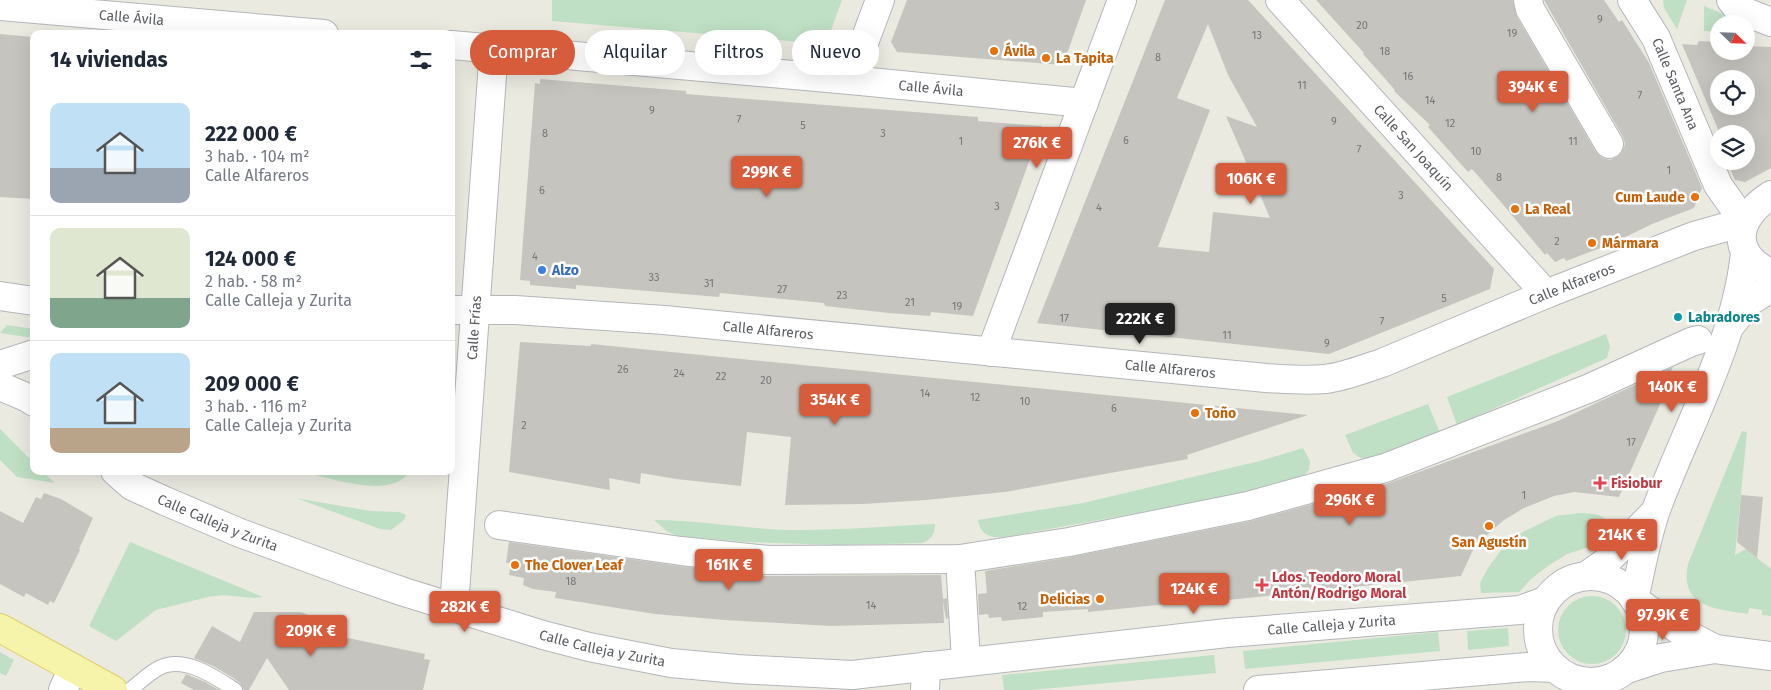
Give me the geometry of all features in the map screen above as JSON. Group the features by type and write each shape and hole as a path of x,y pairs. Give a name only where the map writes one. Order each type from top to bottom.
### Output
{"main road":[{"path":"0,628 68,679 113,690"}],"street":[{"path":"850,80 880,0"},
{"path":"992,352 1122,0"},
{"name":"Calle San Joaquín","path":"1280,0 1546,294"},
{"path":"1528,0 1530,8 1609,144"},
{"name":"Calle Santa Ana","path":"1632,0 1656,38 1718,185 1744,222"},
{"path":"1730,0 1738,9 1771,22"},
{"name":"Calle Ávila","path":"0,6 278,30"},
{"name":"Calle Ávila","path":"455,45 470,46"},
{"name":"Calle Ávila","path":"575,55 1084,103"},
{"name":"Calle Frías","path":"454,608 463,310 491,75"},
{"path":"1617,678 1637,653 1643,636 1642,618 1635,600 1655,512 1728,329 1743,273 1745,252 1741,238 1744,222 1756,205 1771,195"},
{"name":"Calle Alfareros","path":"463,310 515,310 664,320 1300,380 1327,378 1382,363 1546,294 1694,236 1744,222"},
{"path":"1745,252 1755,264 1771,273"},
{"path":"1728,329 1750,301 1771,288"},
{"path":"0,296 30,300"},
{"path":"499,525 681,551 768,560 961,565 1248,506 1385,468 1590,388 1698,340"},
{"path":"0,365 30,355"},
{"path":"0,386 30,399"},
{"name":"Calle Calleja y Zurita","path":"120,475 132,486 240,533 349,573 454,608 590,647 671,663 736,669 926,678 966,661 1227,633 1520,610 1546,601"},
{"path":"1586,576 1606,562 1655,512"},
{"path":"961,565 966,661"},
{"path":"1558,677 1541,648 1538,631 1540,615 1546,601 1561,584 1576,577 1601,577 1615,582 1635,600 1679,630 1715,649"},
{"path":"1258,690 1528,668 1558,677 1595,682 1617,678 1661,658 1715,649 1771,656"},
{"path":"1475,672 1501,690"},
{"name":"Calle Calleja y Zurita","path":"852,675 879,690"}],"lane":[{"path":"130,690 160,668 181,664 201,670 236,690"}],"green space":[{"path":"552,0 842,0 831,30 792,30 792,41 782,40 782,30 695,30 695,33 685,32 685,30 659,30 552,21"},
{"path":"1663,0 1687,0 1677,29 1664,8"},
{"path":"1704,6 1726,15 1710,15 1710,31 1704,31"},
{"path":"7,325 30,328 30,337 0,333"},
{"path":"1606,334 1610,346 1607,358 1457,425 1447,397"},
{"path":"1428,404 1440,433 1370,459 1361,458 1353,453 1345,435"},
{"path":"0,429 30,459 30,475 46,475 55,483 17,477 0,460"},
{"path":"1742,431 1747,432 1735,555 1746,549 1771,569 1771,616 1762,615 1762,610 1749,608 1748,614 1713,608 1703,604 1689,590 1687,579 1688,564"},
{"path":"1303,448 1310,461 1309,470 1300,479 1226,497 1005,537 987,535 979,525 978,520 1083,503 1260,461"},
{"path":"315,475 406,475 391,484 378,486"},
{"path":"296,498 370,511 399,512 406,515 404,520 391,530 380,529"},
{"path":"1580,513 1596,514 1604,518 1609,526 1610,533 1599,544 1567,554 1548,566 1531,579 1519,592 1481,593 1480,583 1488,568 1502,549 1521,533 1556,516"},
{"path":"654,520 798,530 935,524 932,536 923,543 838,545 745,542 679,536 668,532"},
{"path":"130,542 263,597 223,595 156,610 116,641 89,626"},
{"path":"1585,596 1599,596 1611,601 1621,611 1626,623 1626,637 1621,649 1611,659 1599,664 1585,664 1573,659 1563,649 1558,637 1558,623 1563,611 1573,601"},
{"path":"1508,628 1509,646 1468,650 1467,631"},
{"path":"1438,632 1440,651 1245,669 1243,651"},
{"path":"0,652 14,660 6,676 0,673"},
{"path":"1214,655 1216,673 1032,690 1004,690 1002,675"}],"building":[{"path":"907,0 1086,0 1063,65 897,52 891,42"},
{"path":"1165,0 1248,0 1494,269 1490,289 1329,354 1037,323","holes":["1208,24 1228,75 1257,127 1226,116 1270,218 1213,212 1209,252 1158,247 1210,110 1177,98"]},
{"path":"1316,0 1513,0 1517,17 1596,152 1602,158 1610,160 1622,152 1625,144 1623,137 1544,0 1604,0 1619,22 1622,20 1649,63 1702,188 1694,208 1652,224 1611,244 1566,261 1564,258 1555,262 1547,253 1545,255 1472,169 1468,172 1428,127 1430,125 1394,91 1364,53"},
{"path":"0,34 30,37 30,199 0,197"},
{"path":"1699,41 1710,42 1710,60 1755,60 1755,46 1771,47 1771,168 1745,182 1735,180 1731,170 1755,170 1755,125 1716,125 1712,115 1755,115 1755,70 1710,70 1710,110 1682,44 1697,45"},
{"path":"540,79 686,91 686,94 978,117 978,121 1042,126 973,316 931,312 930,316 889,313 825,306 824,303 720,293 719,297 576,285 576,289 530,285 530,281 520,280 535,83 540,84"},
{"path":"520,342 591,346 591,344 1308,415 1187,455 1188,459 1005,492 863,504 785,505 791,437 747,432 741,486 641,473 640,484 609,478 610,490 509,472"},
{"path":"1673,367 1662,392 1665,393 1619,497 1574,492 1554,496 1524,508 1504,520 1480,541 1472,552 1461,576 1198,603 1198,601 1088,612 1088,609 1043,612 1043,617 1002,621 1001,617 989,618 988,614 979,615 978,594 987,593 985,571 1071,557 1251,521 1389,483 1558,421"},
{"path":"44,493 61,499 93,518 80,550 54,603 50,601 48,605 26,593 24,597 0,584 0,511 23,523 36,497 41,499"},
{"path":"1741,495 1763,497 1757,558 1737,542"},
{"path":"509,542 766,576 941,575 943,599 947,598 948,618 946,619 943,601 944,623 831,626 655,614 555,598 556,592 533,589 523,585 524,578 509,575 511,563 506,563"},
{"path":"254,612 301,612 320,620 314,631 425,654 424,659 430,660 423,690 289,690 267,658 249,690 244,690 240,683 232,677 194,658 212,626 240,642"},
{"path":"186,674 219,690 194,690 181,683"}],"place":[{"name":"Ávila","path":"994,51"},
{"name":"La Tapita","path":"1046,58"},
{"name":"Cum Laude","path":"1695,197"},
{"name":"La Real","path":"1515,209"},
{"name":"Mármara","path":"1592,243"},
{"name":"Alzo","path":"542,270"},
{"name":"Labradores","path":"1678,317"},
{"name":"Toño","path":"1195,413"},
{"name":"Fisiobur","path":"1600,483"},
{"name":"San Agustín","path":"1489,526"},
{"name":"The Clover Leaf","path":"515,565"},
{"name":"Ldos. Teodoro Moral Antón/Rodrigo Moral","path":"1262,585"},
{"name":"Delicias","path":"1100,599"}]}
